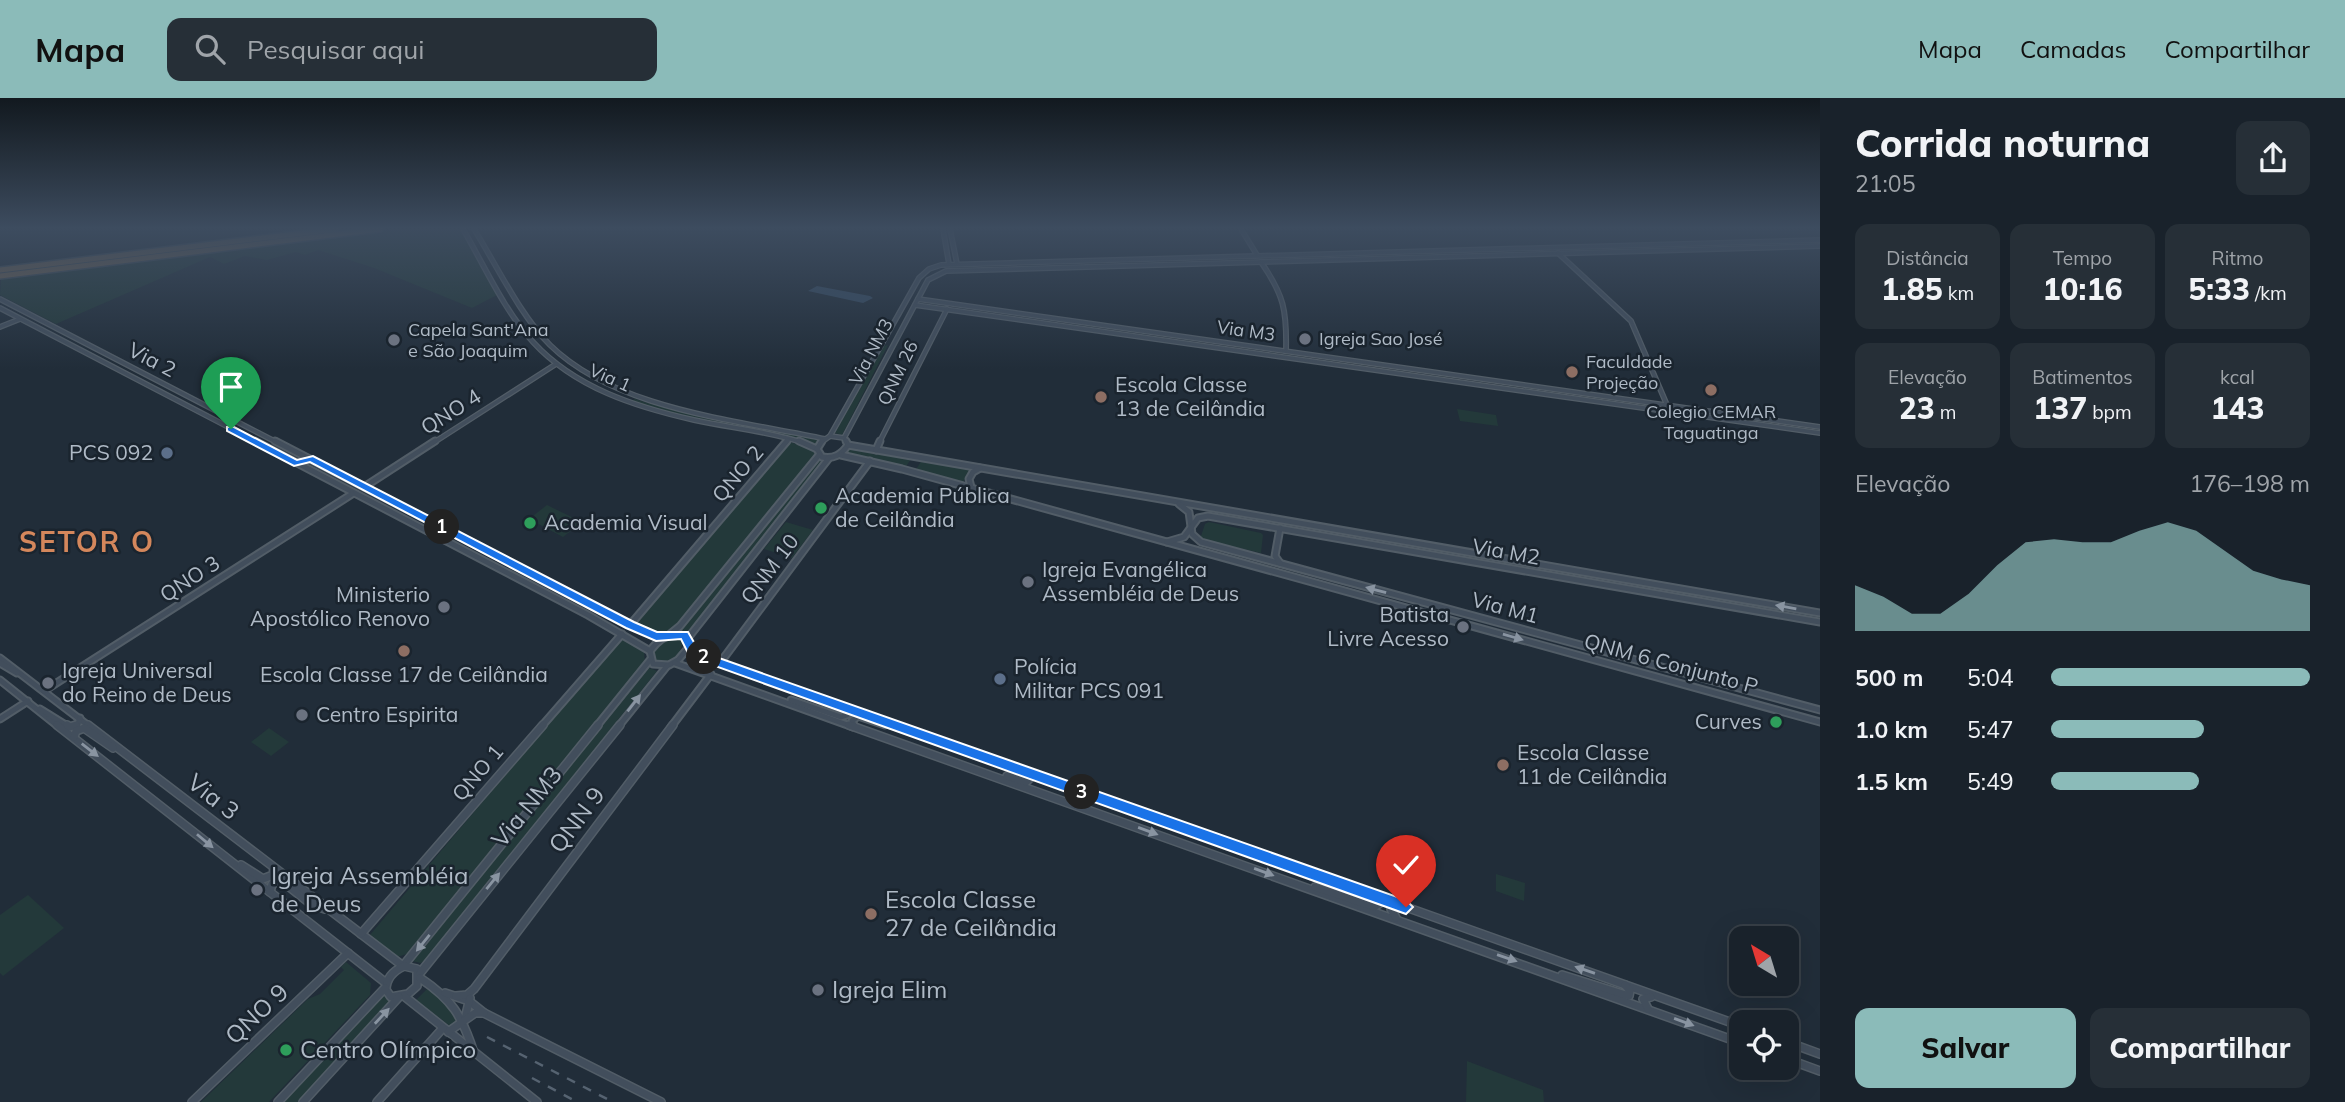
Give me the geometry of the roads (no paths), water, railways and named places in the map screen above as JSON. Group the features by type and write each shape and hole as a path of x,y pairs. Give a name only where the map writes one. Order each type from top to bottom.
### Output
{"main road":[{"name":"Via 1","path":"491,276 526,332 556,364 581,381 618,398 666,414 788,440 829,458"},
{"name":"Via 1","path":"504,276 549,345 566,360 607,384 662,404 827,437 844,438"},
{"name":"Via NM3","path":"818,452 922,276"},
{"path":"916,284 925,286 934,276"},
{"path":"1270,276 1287,307 1285,354"},
{"path":"1583,276 1631,321 1667,405"},
{"name":"Via NM3","path":"844,438 925,286"},
{"path":"912,291 922,292"},
{"name":"Via 2","path":"0,299 630,625 654,636 667,636"},
{"name":"Via M3","path":"918,299 947,309 1174,335 1275,350 1285,354 1436,372 1820,429"},
{"name":"Via M3","path":"915,305 934,305 1053,321"},
{"name":"Via 2","path":"0,308 352,494 589,615 650,651"},
{"name":"QNM 26","path":"876,450 947,309"},
{"path":"11,314 20,310"},
{"path":"526,332 535,331 528,321 529,317"},
{"path":"0,327 20,319"},
{"path":"1053,321 1131,335 1176,339 1174,335"},
{"path":"1140,336 1285,354 1299,359 1670,412 1724,417 1719,412"},
{"path":"887,337 896,339"},
{"path":"883,344 892,346"},
{"path":"1240,350 1239,346 1275,350"},
{"path":"81,351 91,347"},
{"path":"1299,359 1334,361 1331,358"},
{"name":"QNO 4","path":"364,487 556,364"},
{"path":"1400,373 1396,370 1436,372"},
{"path":"607,384 626,394 624,398 618,398"},
{"path":"1497,387 1544,391 1542,387"},
{"path":"167,396 179,391"},
{"path":"175,400 186,395"},
{"path":"630,402 636,398 662,404"},
{"path":"1616,404 1612,399 1653,403"},
{"path":"1681,413 1801,430 1795,426 1820,429"},
{"path":"844,438 848,445"},
{"name":"QNO 2","path":"630,625 788,440"},
{"path":"848,445 1820,613"},
{"path":"841,454 848,445"},
{"path":"689,647 675,663 667,666 656,666 650,660 650,651 680,626 818,452"},
{"path":"290,460 298,458 301,453"},
{"path":"1426,603 1428,607 1424,610 1386,602 841,454 829,458 688,638 689,647 694,654 1729,1022"},
{"path":"902,469 917,466 918,460 913,457"},
{"path":"297,464 310,458"},
{"name":"QNM 10","path":"720,663 870,461"},
{"path":"973,489 968,484 969,480 974,471 980,468"},
{"name":"QNO 3","path":"44,691 352,494"},
{"name":"Via M1","path":"1173,502 1189,512 1192,534 1201,542 1254,557 1272,559 1820,710"},
{"name":"Via M2","path":"1190,526 1198,518 1208,516 1820,622"},
{"path":"425,531 436,524"},
{"path":"1164,542 1180,539 1190,526"},
{"path":"1272,559 1280,528"},
{"path":"435,536 445,529"},
{"path":"1416,543 1422,550 1417,552"},
{"path":"1433,555 1429,551 1434,547"},
{"path":"1219,556 1216,552 1220,550 1254,557"},
{"path":"1584,582 1589,579 1586,572"},
{"path":"1602,576 1598,580 1608,586"},
{"name":"QNM 6 Conjunto P","path":"1386,602 1820,722"},
{"path":"589,615 598,612 599,607"},
{"path":"1438,616 1434,613 1436,610 1507,625"},
{"path":"600,622 601,618 610,613"},
{"name":"QNO 1","path":"361,934 622,634"},
{"path":"667,636 681,634 688,638"},
{"name":"Via 3","path":"0,660 80,718 403,966"},
{"name":"Via NM3","path":"403,966 650,660"},
{"path":"675,663 1729,1039"},
{"name":"Via NM3","path":"420,976 667,666"},
{"path":"1633,670 1663,675 1665,671 1661,667"},
{"name":"QNN 9","path":"464,1022 474,989 711,674"},
{"name":"Via 3","path":"0,680 348,953 386,986"},
{"path":"774,697 799,701 841,717 848,712 841,706"},
{"path":"0,719 28,701"},
{"path":"37,708 49,712 70,727 78,724 80,718"},
{"path":"854,725 852,721 858,716 922,734"},
{"path":"74,737 76,731 84,728 105,744 122,752"},
{"path":"971,767 1026,782 1030,778 1026,772"},
{"path":"1042,792 1038,787 1044,781 1111,802"},
{"path":"226,857 263,879 271,876 274,868"},
{"path":"271,892 272,884 282,881 311,904 331,912"},
{"path":"1288,881 1378,906 1379,899 1372,894"},
{"path":"1397,919 1391,913 1393,907 1467,928"},
{"name":"QNO 9","path":"191,1102 348,953"},
{"path":"278,1102 386,986 390,974 403,966 415,967 420,976 445,993 469,1001 484,1013 661,1102"},
{"path":"1542,971 1571,977 1629,996 1629,988 1620,982"},
{"path":"303,1102 401,997 414,990 420,976"},
{"path":"386,986 391,997 401,997 537,1102"},
{"path":"456,996 467,995 474,989"},
{"path":"445,993 464,1022 474,1053"},
{"path":"1649,1009 1643,1001 1645,996 1729,1023"},
{"path":"377,1102 444,1031 464,1022 475,1013 484,1013"},
{"path":"1799,1046 1820,1054"},
{"path":"1799,1063 1820,1071"}],"water":[{"path":"817,286 873,298 863,303 808,291"}],"railway":[{"path":"487,1037 613,1102"},
{"path":"532,1078 577,1102"}],"place":[{"name":"Igreja Sao José","path":"1305,339"},
{"name":"Capela Sant'Ana e São Joaquim","path":"394,340"},
{"name":"Faculdade Projeção","path":"1572,372"},
{"name":"Colegio CEMAR Taguatinga","path":"1711,390"},
{"name":"Escola Classe 13 de Ceilândia","path":"1101,397"},
{"name":"PCS 092","path":"167,453"},
{"name":"Academia Pública de Ceilândia","path":"821,508"},
{"name":"Academia Visual","path":"530,523"},
{"name":"Igreja Evangélica Assembléia de Deus","path":"1028,582"},
{"name":"Ministerio Apostólico Renovo","path":"444,607"},
{"name":"Batista Livre Acesso","path":"1463,627"},
{"name":"Escola Classe 17 de Ceilândia","path":"404,651"},
{"name":"Polícia Militar PCS 091","path":"1000,679"},
{"name":"Igreja Universal do Reino de Deus","path":"48,683"},
{"name":"Centro Espirita","path":"302,715"},
{"name":"Curves","path":"1776,722"},
{"name":"Escola Classe 11 de Ceilândia","path":"1503,765"},
{"name":"Igreja Assembléia de Deus","path":"257,890"},
{"name":"Escola Classe 27 de Ceilândia","path":"871,914"},
{"name":"Igreja Elim","path":"818,990"},
{"name":"Centro Olímpico","path":"286,1050"}],"district":[{"name":"SETOR O","path":"87,542"}]}
